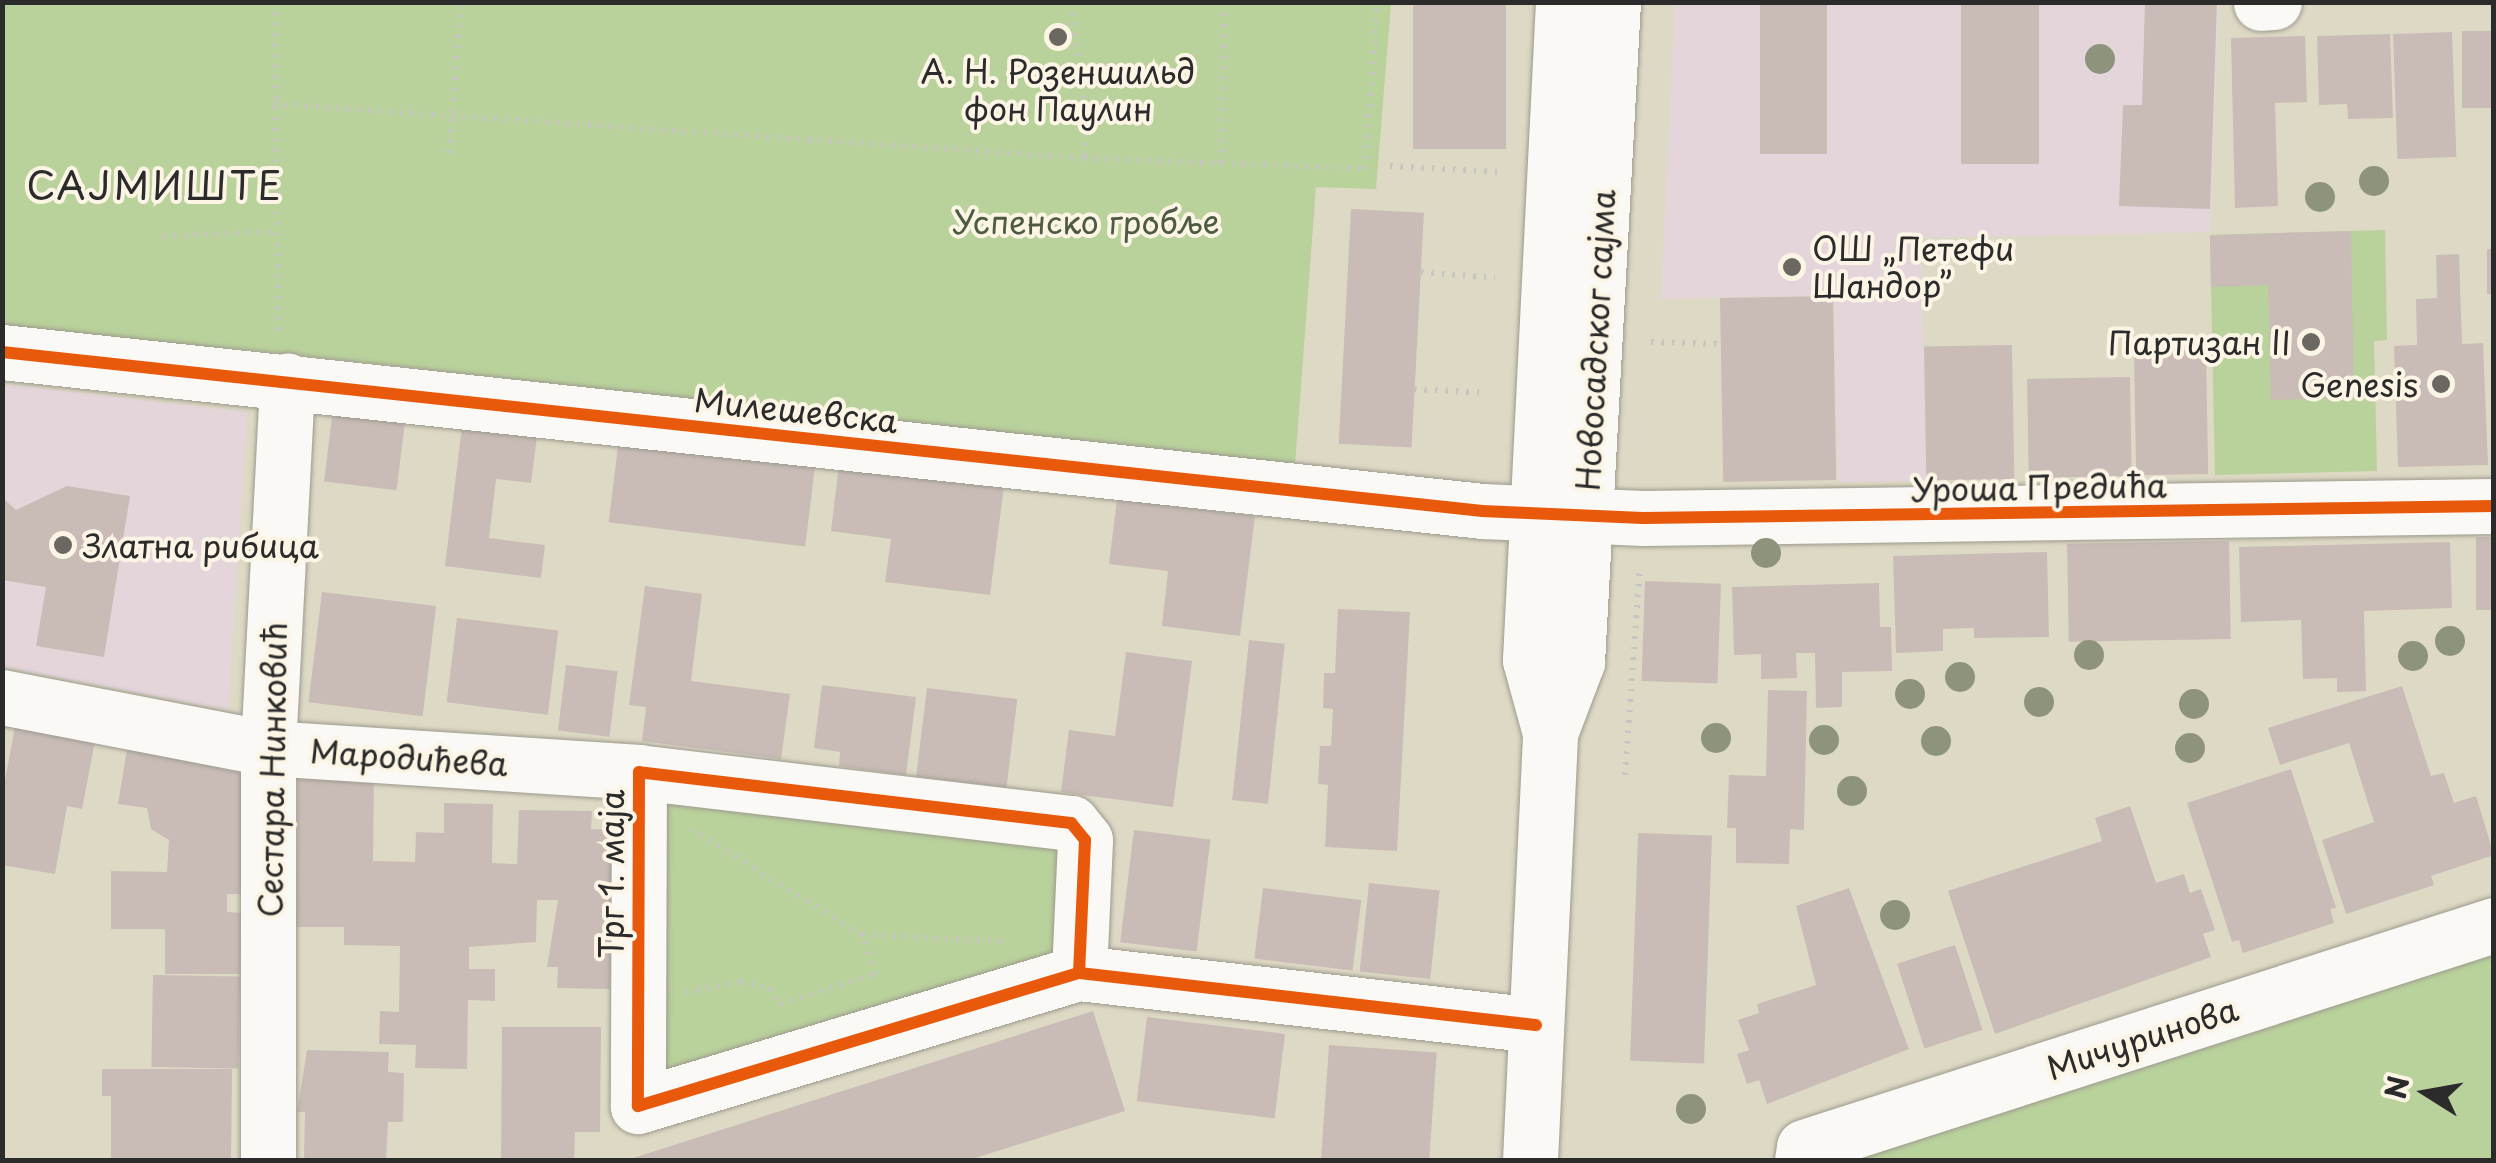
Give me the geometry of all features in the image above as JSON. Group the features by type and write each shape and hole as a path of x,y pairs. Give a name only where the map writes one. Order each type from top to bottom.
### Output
{"street":[{"name":"Новосадског сајма","path":"1530,1160 1550,733 1578,662 1562,515 1563,2"},
{"name":"Новосадског сајма","path":"1562,515 1613,2"},
{"path":"2260,3 2274,2"},
{"name":"Милешевска","path":"2,352 1300,494 1562,515"},
{"name":"Сестара Нинковић","path":"268,1160 268,748 280,382"},
{"name":"Уроша Предића","path":"1562,515 2494,506"},
{"name":"Мародићева","path":"2,697 268,748 639,784"},
{"name":"Трг 1. маја","path":"1078,973 1084,840 1071,823 639,784 638,1106 1078,973 1536,1025"},
{"name":"Мичуринова","path":"1803,1154 2494,924"}],"path":[{"path":"274,2 273,232 280,382"},
{"path":"449,153 461,2"},
{"path":"1070,2 1087,122 1085,158"},
{"path":"1220,162 1224,2"},
{"path":"274,104 1085,158 1366,169 1377,2"},
{"path":"1390,166 1502,172"},
{"path":"163,236 273,232"},
{"path":"1421,272 1495,278"},
{"path":"1651,342 1721,344"},
{"path":"1414,389 1487,393"},
{"path":"1625,775 1640,557"},
{"path":"639,784 862,935 1012,941"},
{"path":"638,1001 741,982 769,988 780,1004 876,974 862,935"}],"shaded area":[{"name":"ОШ „Петефи Шандор”","path":"1675,3 2219,3 2210,232 1921,238 1926,481 1838,482 1834,295 1661,299"},
{"path":"2,384 247,412 228,710 3,667"}],"green space":[{"name":"Успенско гробље","path":"2,3 1391,3 1376,189 1316,187 1295,465 231,348 229,367 3,345"},
{"path":"2385,230 2387,340 2374,341 2377,471 2215,475 2210,235"},
{"path":"639,772 1062,820 1083,949 697,1088 653,1071"},
{"path":"2493,939 2493,1160 1827,1160"}],"building":[{"path":"1413,2 1506,2 1506,149 1413,149"},
{"path":"1760,2 1827,2 1827,154 1760,154"},
{"path":"1961,2 2039,2 2039,164 1961,164"},
{"path":"2145,2 2217,2 2210,209 2119,206 2123,105 2142,105"},
{"path":"2462,31 2494,31 2494,108 2462,108"},
{"path":"2452,32 2456,157 2397,159 2393,34"},
{"path":"2390,34 2393,118 2348,119 2347,104 2319,105 2317,36"},
{"path":"2305,36 2307,102 2275,103 2278,206 2235,208 2231,38"},
{"path":"1351,209 1424,213 1412,447 1339,444"},
{"name":"Партизан II","path":"2351,231 2354,398 2271,400 2268,285 2211,287 2210,235"},
{"path":"2487,249 2494,249 2494,294 2487,294"},
{"path":"2459,254 2462,344 2483,343 2488,465 2398,467 2394,346 2417,345 2416,299 2437,298 2436,255"},
{"path":"1833,296 1836,480 1723,482 1720,298"},
{"path":"2012,345 2014,479 1926,481 1924,347"},
{"path":"2206,350 2208,474 2136,475 2134,351"},
{"path":"2130,377 2132,476 2029,478 2027,379"},
{"path":"333,409 405,418 397,490 324,481"},
{"path":"463,418 538,428 531,483 496,479 489,538 545,545 541,578 445,566"},
{"path":"619,438 816,462 805,546 609,522"},
{"path":"839,465 1004,486 990,595 885,582 891,539 831,531"},
{"name":"Златна рибица","path":"67,486 130,496 104,657 36,646 46,587 2,580 2,497 16,510"},
{"path":"1117,499 1255,516 1240,636 1162,626 1168,571 1109,564"},
{"path":"2476,537 2494,537 2494,610 2476,610"},
{"path":"2229,541 2231,639 2069,642 2067,544"},
{"path":"2450,542 2452,608 2364,611 2366,691 2337,692 2337,678 2303,679 2301,620 2241,622 2239,547"},
{"path":"2047,552 2049,637 1974,638 1974,628 1943,629 1943,651 1896,653 1893,556"},
{"path":"1645,581 1721,584 1717,684 1642,681"},
{"path":"1879,583 1880,627 1891,627 1892,671 1842,672 1842,707 1816,708 1815,653 1796,653 1797,678 1761,679 1761,654 1734,655 1732,587"},
{"path":"645,586 702,594 691,681 790,694 781,759 642,741 646,707 629,705"},
{"path":"322,592 436,606 423,716 308,702"},
{"path":"1338,609 1410,612 1397,851 1325,847 1328,785 1318,784 1320,746 1331,746 1333,709 1323,708 1324,673 1335,673"},
{"path":"457,618 558,630 548,715 447,702"},
{"path":"1249,640 1285,644 1268,804 1232,800"},
{"path":"1126,652 1192,661 1173,807 1061,792 1069,730 1115,736"},
{"path":"566,665 618,671 610,737 558,731"},
{"path":"822,685 916,697 906,775 839,766 840,752 814,748"},
{"path":"2402,686 2431,776 2444,773 2454,803 2476,796 2494,855 2431,876 2434,885 2346,914 2322,840 2374,822 2349,743 2280,765 2268,728"},
{"path":"927,688 1017,699 1006,787 916,776"},
{"path":"1768,690 1807,691 1804,830 1790,829 1789,864 1736,863 1736,828 1727,828 1729,775 1766,776"},
{"path":"16,722 96,736 82,809 67,806 55,874 2,865 2,796"},
{"path":"127,749 243,773 241,894 227,894 227,912 241,913 240,974 165,974 165,929 111,929 111,871 167,872 169,840 151,829 147,808 118,804"},
{"path":"2291,769 2336,908 2330,909 2334,923 2243,953 2239,940 2232,942 2187,803"},
{"path":"298,775 374,776 373,861 415,862 416,832 444,833 444,803 493,804 492,863 517,864 519,810 592,811 591,829 613,830 610,989 557,988 558,967 547,967 558,900 537,900 536,942 469,947 469,969 495,969 495,1001 468,1000 467,1069 415,1068 416,1045 379,1044 380,1011 399,1012 400,946 344,945 344,927 296,927"},
{"path":"2130,806 2156,883 2184,874 2190,893 2201,889 2215,930 2203,934 2211,957 1995,1034 1948,891 2102,841 2095,818"},
{"path":"1134,830 1210,839 1197,952 1120,942"},
{"path":"1638,833 1712,836 1704,1063 1630,1061"},
{"path":"1369,883 1440,890 1430,979 1360,972"},
{"path":"1263,888 1361,900 1353,971 1254,958"},
{"path":"1849,888 1909,1049 1767,1104 1759,1080 1747,1084 1737,1054 1749,1050 1738,1020 1759,1013 1757,1004 1816,985 1796,906"},
{"path":"1955,945 1983,1030 1924,1048 1897,964"},
{"path":"153,975 240,977 238,1069 151,1067"},
{"path":"1093,1011 1125,1111 969,1160 627,1160"},
{"path":"1147,1017 1285,1034 1275,1118 1137,1101"},
{"path":"502,1027 601,1027 600,1132 575,1132 574,1160 501,1160"},
{"path":"1329,1045 1437,1053 1429,1160 1321,1160"},
{"path":"307,1050 389,1052 388,1072 404,1073 403,1122 388,1122 386,1160 304,1160 305,1112 297,1112"},
{"path":"102,1069 232,1069 231,1160 111,1160 111,1096 102,1096"}],"cycle path":[{"path":"2,352 1482,511 1643,518 2494,506"},
{"path":"1079,973 1085,840 1071,823 639,772 638,1106 1079,973 1536,1025"}],"place":[{"name":"А. Н. Розеншильд фон Паулин","path":"1058,37"},
{"name":"ОШ „Петефи Шандор”","path":"1792,267"},
{"name":"Партизан II","path":"2311,342"},
{"name":"Genesis","path":"2441,384"},
{"name":"Златна рибица","path":"63,545"}],"district":[{"name":"САЈМИШТЕ","path":"155,185"}]}
